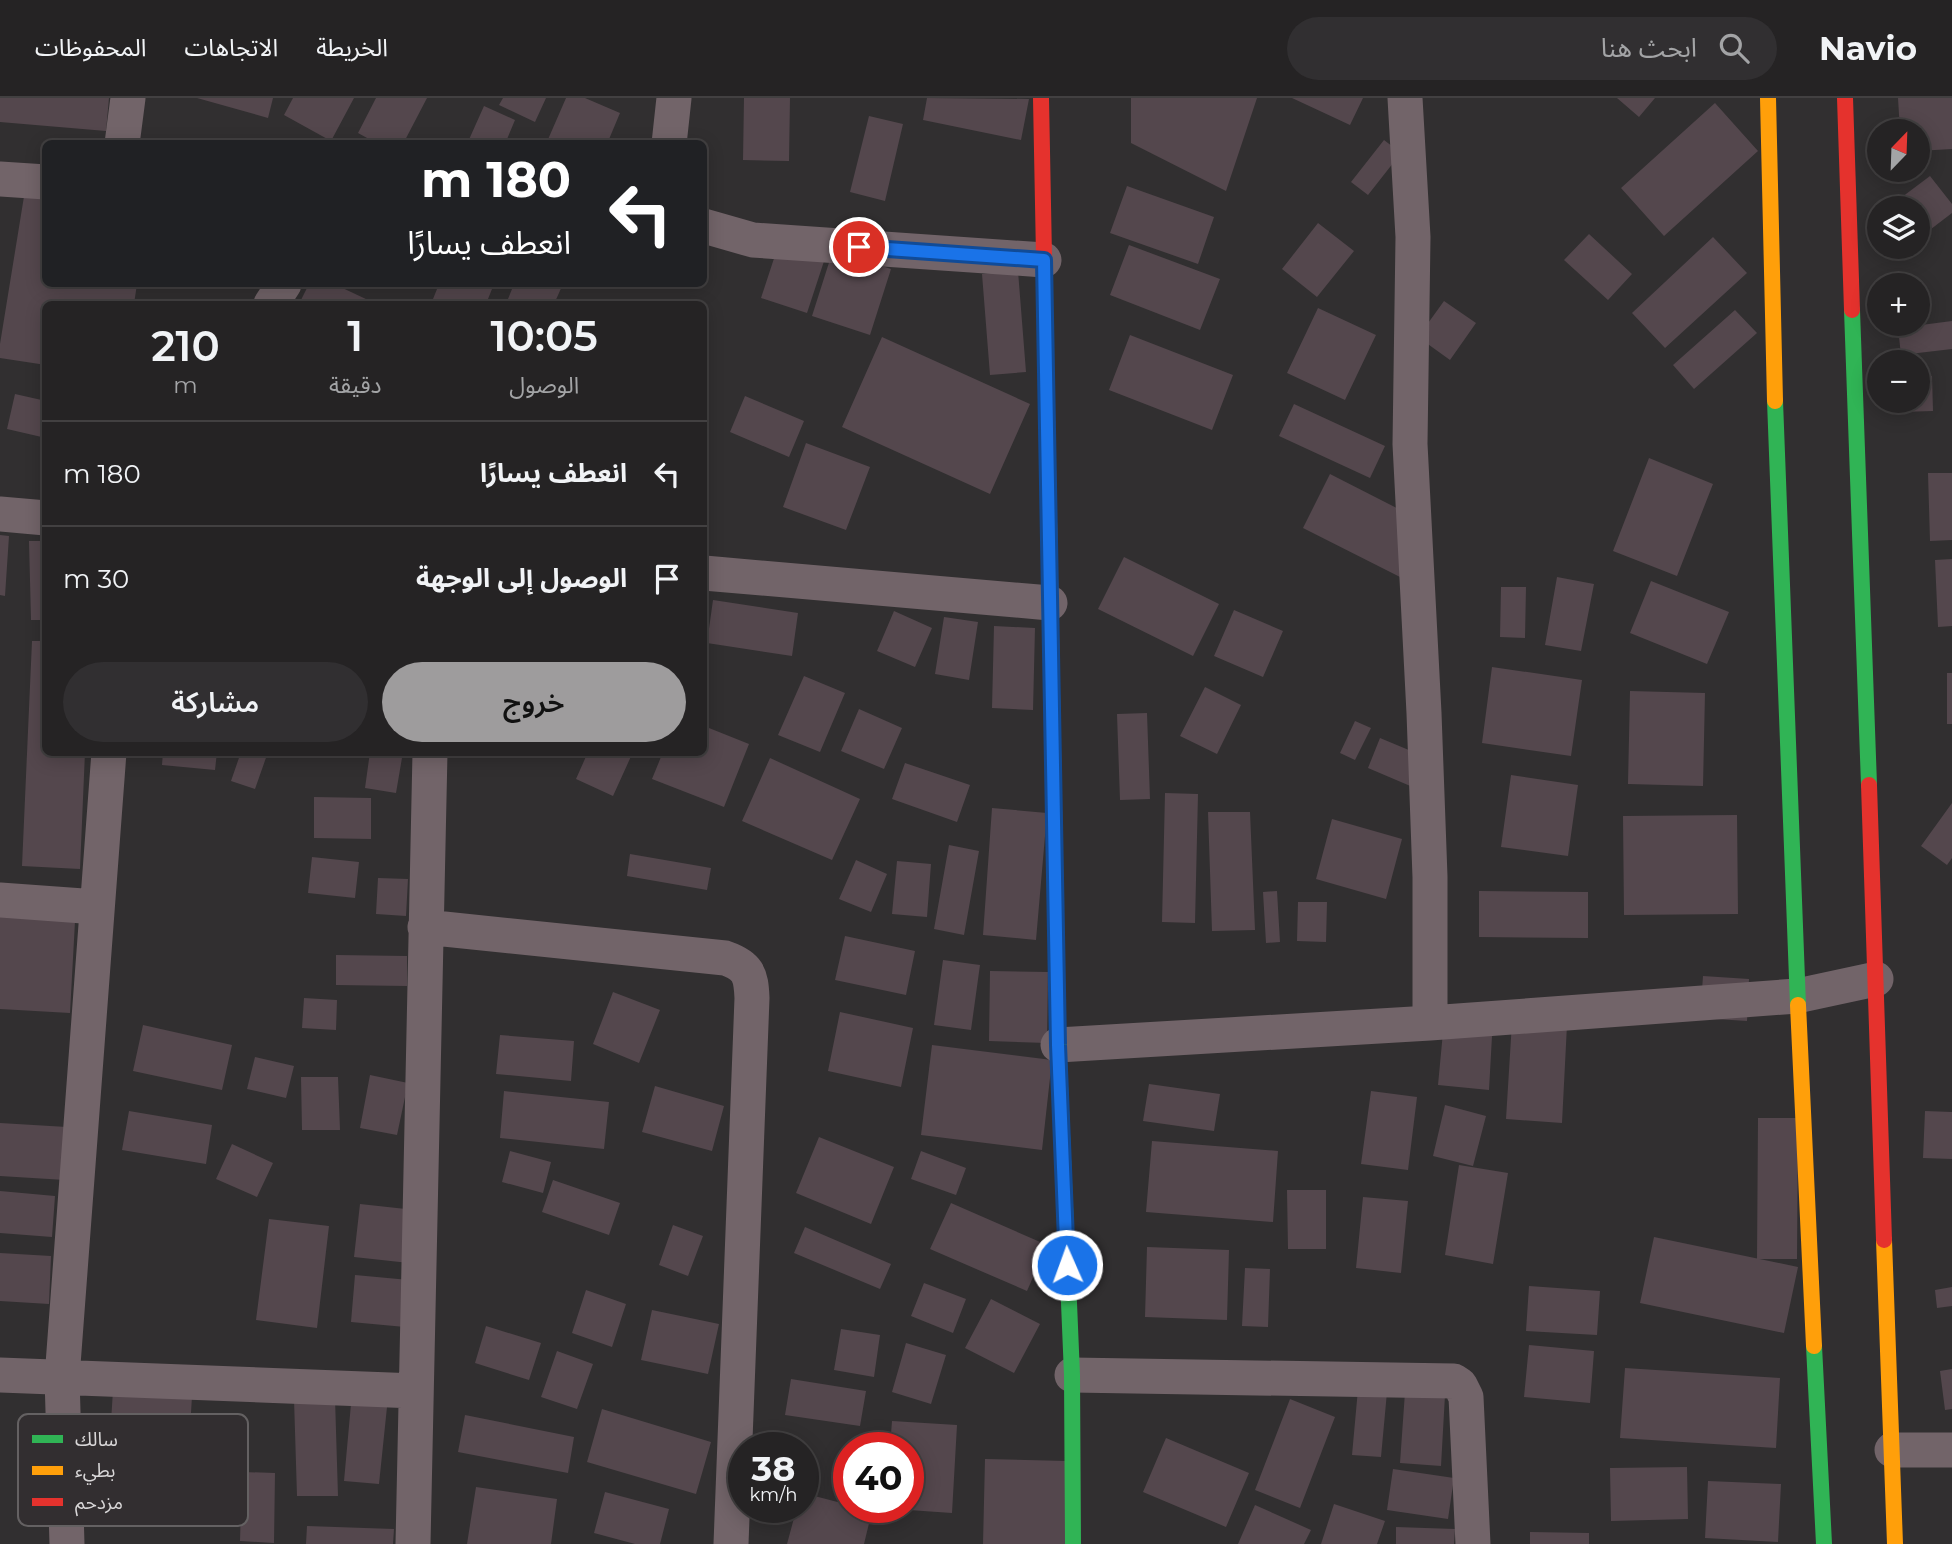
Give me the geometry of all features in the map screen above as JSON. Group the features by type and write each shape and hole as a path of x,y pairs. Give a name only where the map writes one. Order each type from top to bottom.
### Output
{"street":[{"path":"123,140 128,98"},
{"path":"670,140 674,98"},
{"path":"1041,98 1058,1045 1072,1374 1073,1544"},
{"path":"1405,98 1413,237 1410,444 1430,877 1430,1023"},
{"path":"1768,98 1797,996 1824,1544"},
{"path":"1845,98 1895,1544"},
{"path":"0,179 42,182"},
{"path":"707,227 754,240 1044,260"},
{"path":"0,514 42,518"},
{"path":"707,573 1050,603"},
{"path":"63,1414 62,1378 109,756"},
{"path":"413,1544 430,756"},
{"path":"0,900 97,907"},
{"path":"425,927 725,958 745,968 751,981 752,998 731,1544"},
{"path":"1058,1045 1430,1023 1797,996 1876,979"},
{"path":"1072,1374 1454,1381 1460,1385 1466,1397 1474,1544"},
{"path":"0,1375 416,1391"},
{"path":"1892,1450 1952,1450"},
{"path":"66,1526 67,1544"}],"building":[{"path":"0,98 109,98 106,131 0,122"},
{"path":"197,98 273,98 268,118"},
{"path":"293,98 354,98 332,140 284,115"},
{"path":"376,98 427,98 405,140 371,140 358,133"},
{"path":"503,98 546,98 535,122 499,105"},
{"path":"566,98 585,98 620,113 609,140 548,140"},
{"path":"744,98 790,98 789,161 743,160"},
{"path":"927,98 1029,99 1021,140 923,120"},
{"path":"1131,98 1257,98 1226,191 1131,143"},
{"path":"1292,98 1363,98 1350,125"},
{"path":"1617,98 1655,98 1639,117"},
{"path":"1898,98 1952,98 1952,149 1930,150 1930,119 1899,119"},
{"path":"1715,103 1758,151 1664,236 1621,188"},
{"path":"484,106 515,120 507,140 469,140"},
{"path":"869,116 903,124 885,201 850,192"},
{"path":"1384,140 1401,153 1368,195 1351,182"},
{"path":"1930,176 1952,204 1952,213 1930,230 1930,196 1903,196 1922,182 1930,182"},
{"path":"27,178 42,180 42,287 137,287 134,301 42,301 42,364 0,358"},
{"path":"1127,186 1214,217 1198,264 1110,233"},
{"path":"1318,223 1354,251 1317,297 1282,269"},
{"path":"782,234 828,249 807,313 761,298"},
{"path":"1589,234 1632,274 1608,300 1564,260"},
{"path":"1713,237 1747,273 1665,348 1632,313"},
{"path":"1129,245 1220,279 1200,330 1110,295"},
{"path":"833,250 891,269 870,335 812,316"},
{"path":"1018,271 1026,372 990,375 982,274"},
{"path":"308,287 340,287 368,300 368,301 300,301"},
{"path":"438,287 493,287 487,301 433,299"},
{"path":"513,287 562,287 555,301 508,299"},
{"path":"1444,301 1476,323 1450,360 1418,337"},
{"path":"1318,308 1376,335 1345,400 1287,373"},
{"path":"1735,310 1757,333 1694,389 1673,365"},
{"path":"1952,321 1952,349 1930,352 1900,350 1899,336 1930,336 1930,324"},
{"path":"1130,335 1233,375 1212,430 1109,390"},
{"path":"882,337 1030,404 990,494 842,427"},
{"path":"1930,376 1932,376 1933,411 1930,411"},
{"path":"15,394 42,400 42,437 7,429"},
{"path":"745,396 804,421 789,457 730,432"},
{"path":"1294,404 1385,446 1370,478 1279,436"},
{"path":"806,443 870,467 846,530 783,507"},
{"path":"1649,458 1713,484 1677,576 1613,551"},
{"path":"1928,473 1952,473 1952,540 1930,541"},
{"path":"1330,474 1430,525 1402,578 1303,528"},
{"path":"0,535 9,536 5,596 0,595"},
{"path":"29,541 42,541 42,620 31,620"},
{"path":"1124,557 1219,604 1193,656 1098,609"},
{"path":"1952,559 1952,626 1938,627 1935,560"},
{"path":"1557,577 1594,584 1581,651 1545,645"},
{"path":"1651,581 1729,612 1707,664 1630,633"},
{"path":"1501,587 1526,587 1525,638 1500,637"},
{"path":"713,600 798,613 792,656 707,643"},
{"path":"1234,610 1283,631 1263,677 1214,656"},
{"path":"894,611 932,628 915,667 877,651"},
{"path":"944,617 978,622 969,680 935,674"},
{"path":"994,626 1035,628 1033,710 992,708"},
{"path":"32,641 42,641 42,756 85,756 80,869 22,866"},
{"path":"1492,667 1582,680 1571,756 1482,743"},
{"path":"1947,673 1952,673 1952,724 1947,724"},
{"path":"804,676 845,693 820,752 778,735"},
{"path":"1205,687 1241,705 1217,754 1180,736"},
{"path":"1630,691 1705,693 1703,786 1628,784"},
{"path":"859,709 902,728 884,769 841,751"},
{"path":"1147,713 1150,799 1120,800 1117,714"},
{"path":"1355,721 1371,728 1355,760 1340,753"},
{"path":"707,727 749,744 724,807 652,779 661,756 707,756"},
{"path":"1380,738 1428,758 1415,788 1368,768"},
{"path":"163,756 217,756 215,770 162,765"},
{"path":"240,756 267,756 255,789 231,781"},
{"path":"369,756 402,756 396,793 365,788"},
{"path":"586,756 631,756 613,796 576,779"},
{"path":"770,758 860,799 832,860 742,821"},
{"path":"905,763 970,785 957,822 892,799"},
{"path":"1511,775 1578,785 1568,856 1501,847"},
{"path":"1165,793 1198,794 1195,923 1162,922"},
{"path":"314,797 371,798 371,839 314,838"},
{"path":"1952,803 1952,858 1947,865 1921,846"},
{"path":"992,808 1047,813 1036,940 983,935"},
{"path":"1208,812 1250,812 1255,930 1212,931"},
{"path":"1737,815 1738,914 1624,915 1623,816"},
{"path":"1332,819 1402,839 1386,899 1316,879"},
{"path":"949,845 979,851 964,935 934,929"},
{"path":"630,854 711,868 707,890 627,876"},
{"path":"312,857 359,862 355,898 308,893"},
{"path":"856,860 887,874 871,912 839,899"},
{"path":"897,861 931,864 927,917 892,914"},
{"path":"378,878 408,879 406,916 376,914"},
{"path":"1277,891 1280,942 1266,943 1263,892"},
{"path":"1479,891 1588,892 1588,938 1479,937"},
{"path":"0,899 76,903 70,1013 0,1009"},
{"path":"1298,902 1327,902 1326,942 1297,941"},
{"path":"845,936 915,951 906,995 835,980"},
{"path":"336,955 407,956 407,986 336,985"},
{"path":"943,960 980,965 971,1030 934,1025"},
{"path":"990,971 1048,972 1047,1043 989,1041"},
{"path":"1703,976 1749,979 1747,1021 1700,1018"},
{"path":"613,992 660,1010 639,1063 593,1044"},
{"path":"304,998 337,1000 336,1030 302,1028"},
{"path":"840,1012 913,1028 901,1087 828,1071"},
{"path":"1512,1022 1567,1025 1562,1123 1506,1119"},
{"path":"143,1025 232,1045 222,1090 133,1071"},
{"path":"1443,1032 1492,1036 1489,1090 1438,1085"},
{"path":"500,1035 574,1041 571,1081 496,1074"},
{"path":"932,1045 1052,1060 1042,1150 921,1135"},
{"path":"255,1057 294,1066 286,1098 247,1089"},
{"path":"370,1075 408,1083 397,1135 360,1128"},
{"path":"301,1077 338,1077 340,1130 302,1130"},
{"path":"1149,1084 1220,1094 1214,1131 1143,1121"},
{"path":"655,1086 724,1106 712,1151 642,1132"},
{"path":"504,1091 609,1102 604,1149 500,1138"},
{"path":"1371,1091 1417,1097 1408,1170 1361,1164"},
{"path":"1445,1105 1486,1116 1473,1166 1433,1156"},
{"path":"129,1111 212,1125 206,1164 122,1150"},
{"path":"1925,1111 1952,1112 1952,1159 1923,1158"},
{"path":"1758,1118 1798,1118 1797,1259 1757,1259"},
{"path":"0,1123 67,1127 65,1180 0,1176"},
{"path":"819,1137 894,1167 871,1224 796,1193"},
{"path":"1152,1141 1278,1151 1273,1222 1146,1212"},
{"path":"232,1144 273,1163 257,1197 216,1179"},
{"path":"510,1151 551,1162 543,1193 502,1182"},
{"path":"921,1151 966,1168 956,1195 911,1179"},
{"path":"1459,1165 1508,1173 1493,1264 1445,1255"},
{"path":"553,1180 620,1203 609,1235 542,1212"},
{"path":"1287,1190 1326,1190 1326,1249 1288,1249"},
{"path":"0,1191 55,1196 52,1237 0,1233"},
{"path":"1363,1197 1408,1201 1401,1273 1356,1268"},
{"path":"951,1203 1047,1245 1027,1291 930,1249"},
{"path":"360,1204 415,1210 409,1263 354,1257"},
{"path":"269,1219 329,1226 317,1328 256,1320"},
{"path":"673,1225 703,1236 688,1276 659,1265"},
{"path":"805,1227 891,1264 880,1289 794,1253"},
{"path":"1654,1237 1798,1267 1784,1333 1640,1303"},
{"path":"1147,1247 1229,1250 1227,1320 1145,1317"},
{"path":"0,1253 51,1256 49,1304 0,1301"},
{"path":"1245,1268 1270,1269 1268,1327 1242,1326"},
{"path":"355,1275 409,1280 405,1327 351,1322"},
{"path":"924,1283 966,1299 953,1333 911,1316"},
{"path":"1529,1286 1600,1291 1597,1335 1526,1331"},
{"path":"1952,1287 1952,1306 1937,1308 1935,1290"},
{"path":"586,1290 626,1304 612,1347 572,1333"},
{"path":"991,1299 1040,1324 1014,1373 965,1348"},
{"path":"652,1310 719,1324 708,1374 641,1360"},
{"path":"486,1326 541,1343 529,1380 475,1363"},
{"path":"841,1329 880,1335 874,1377 834,1370"},
{"path":"906,1343 946,1355 931,1404 892,1392"},
{"path":"1529,1345 1594,1351 1590,1403 1524,1397"},
{"path":"557,1351 593,1364 577,1409 541,1397"},
{"path":"1625,1368 1780,1378 1776,1448 1620,1438"},
{"path":"1952,1369 1952,1409 1945,1410 1940,1371"},
{"path":"114,1374 193,1380 191,1414 112,1414"},
{"path":"791,1379 866,1391 860,1426 785,1415"},
{"path":"1358,1389 1387,1392 1381,1457 1352,1455"},
{"path":"1405,1392 1445,1395 1441,1466 1400,1463"},
{"path":"335,1398 338,1496 297,1496 294,1399"},
{"path":"1290,1399 1335,1417 1300,1508 1255,1490"},
{"path":"351,1404 387,1407 379,1484 344,1481"},
{"path":"602,1409 711,1442 696,1494 587,1462"},
{"path":"465,1415 574,1437 568,1473 458,1452"},
{"path":"892,1421 957,1425 952,1513 924,1511 924,1432 891,1432"},
{"path":"1166,1438 1249,1473 1226,1527 1143,1492"},
{"path":"985,1459 1067,1461 1066,1544 983,1544"},
{"path":"1687,1467 1688,1519 1611,1521 1610,1468"},
{"path":"1393,1469 1454,1478 1448,1519 1387,1510"},
{"path":"248,1472 275,1473 274,1543 240,1541 240,1526 248,1526"},
{"path":"1708,1481 1781,1484 1778,1542 1705,1538"},
{"path":"476,1487 557,1499 551,1544 467,1544"},
{"path":"605,1492 669,1509 660,1544 635,1544 594,1533"},
{"path":"819,1497 833,1501 833,1523 869,1523 864,1544 787,1544 793,1523 819,1523"},
{"path":"1334,1504 1385,1521 1377,1544 1321,1544"},
{"path":"1255,1505 1311,1530 1304,1544 1238,1544"},
{"path":"307,1526 394,1529 393,1544 306,1544"},
{"path":"1396,1527 1455,1529 1454,1544 1396,1544"},
{"path":"1530,1532 1589,1533 1589,1544 1530,1544"}],"traffic: fast":[{"path":"1852,310 1869,785"},
{"path":"1775,401 1798,1005"},
{"path":"1058,1038 1072,1375 1073,1544"},
{"path":"1814,1346 1824,1544"}],"traffic: slow":[{"path":"1768,98 1775,401"},
{"path":"1049,521 1058,1038"},
{"path":"1798,1005 1814,1346"},
{"path":"1884,1240 1895,1544"}],"traffic: jam":[{"path":"1041,98 1049,521"},
{"path":"1845,98 1852,310"},
{"path":"1869,785 1884,1240"}],"route":[{"path":"859,247 1044,260 1058,1045 1067,1265"}]}
